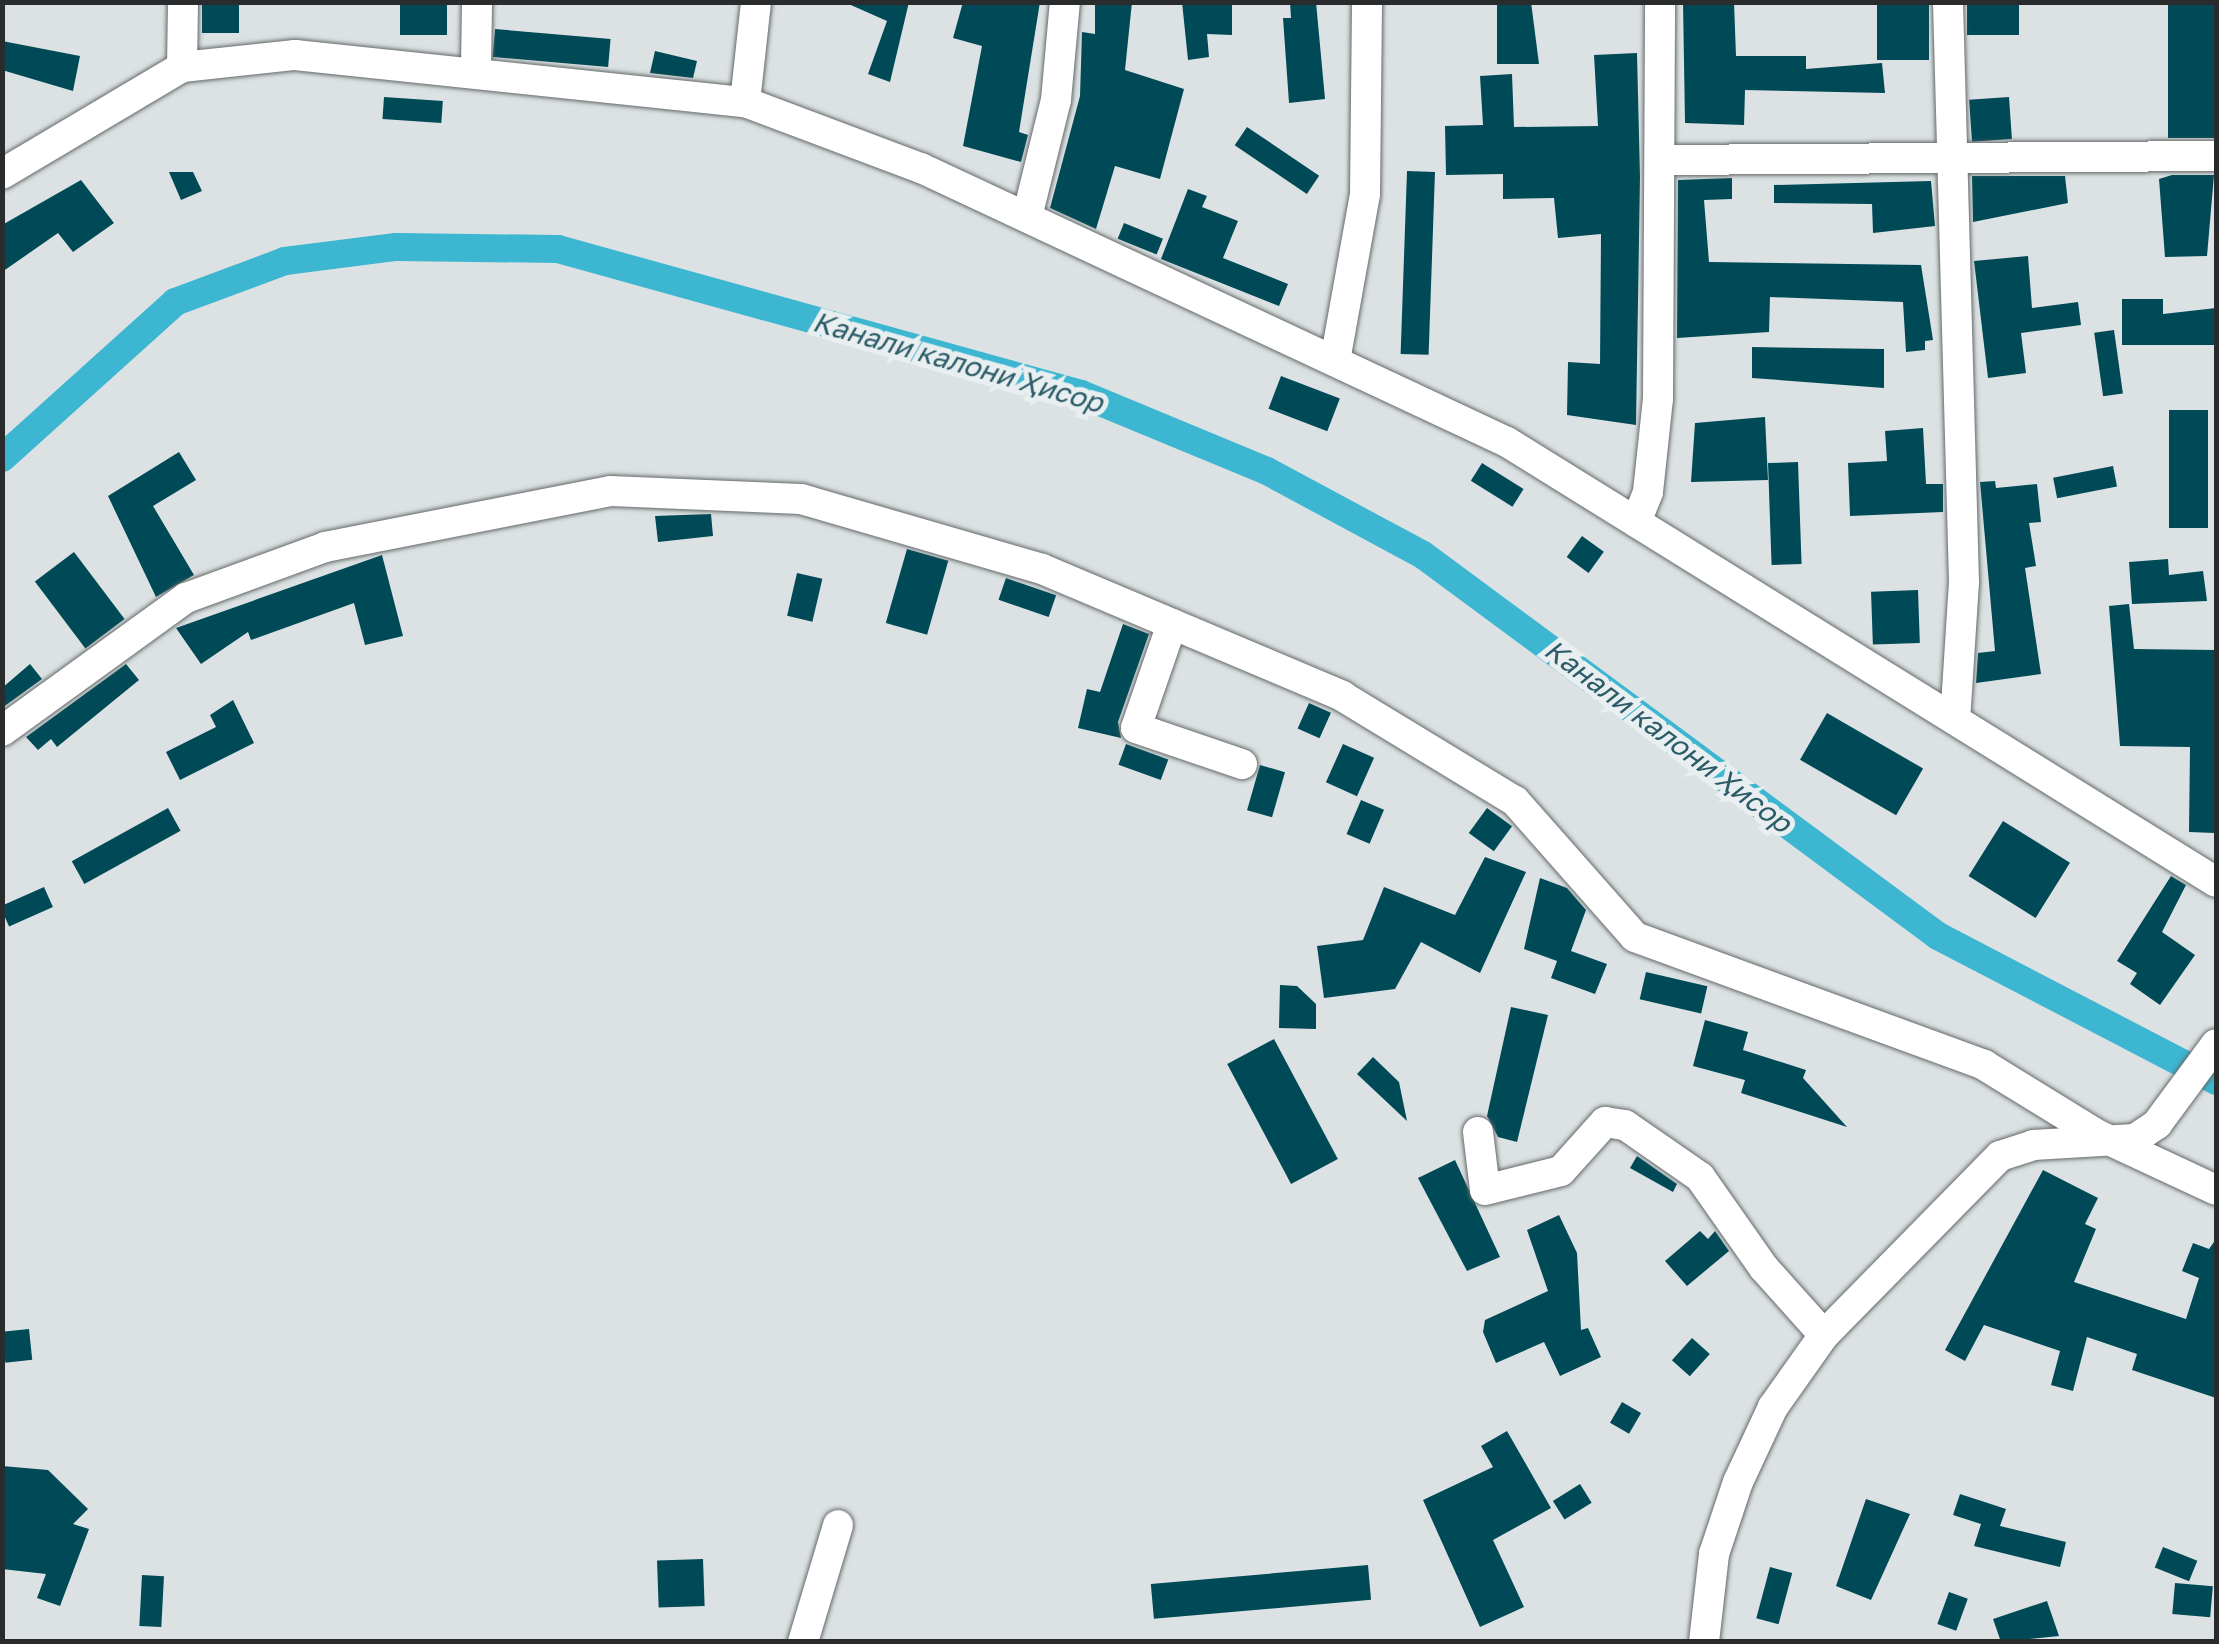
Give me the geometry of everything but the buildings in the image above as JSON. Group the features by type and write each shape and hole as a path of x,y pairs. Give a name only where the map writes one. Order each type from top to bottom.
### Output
{"street":[{"path":"182,67 183,2"},
{"path":"476,68 477,2"},
{"path":"745,102 756,2"},
{"path":"1027,217 1056,100 1065,2"},
{"path":"1335,361 1366,195 1366,2"},
{"path":"1636,522 1648,492 1658,399 1660,2"},
{"path":"1948,2 1964,582 1956,720"},
{"path":"2,174 182,67 295,55 476,68 745,102 1027,217 1507,442 2216,882"},
{"path":"1661,160 2216,156"},
{"path":"2,731 186,598 325,546 612,491 801,499 1042,569 1342,696 1515,800 1635,937 1984,1065 2098,1135 2124,1142 2216,1190"},
{"path":"1172,624 1136,728 1242,764"},
{"path":"1704,1642 1714,1554 1738,1482 1774,1407 1824,1335 2000,1156 2033,1145 2124,1142 2157,1124 2214,1048"},
{"path":"1478,1132 1486,1190 1562,1170 1605,1122 1624,1125 1700,1178 1824,1335"},
{"path":"803,1642 838,1525"}],"waterway":[{"name":"Канали калони Ҳисор","path":"2,458 175,302 285,261 396,247 558,249 1081,394 1267,471 1423,555 1938,936 2216,1081"}]}
